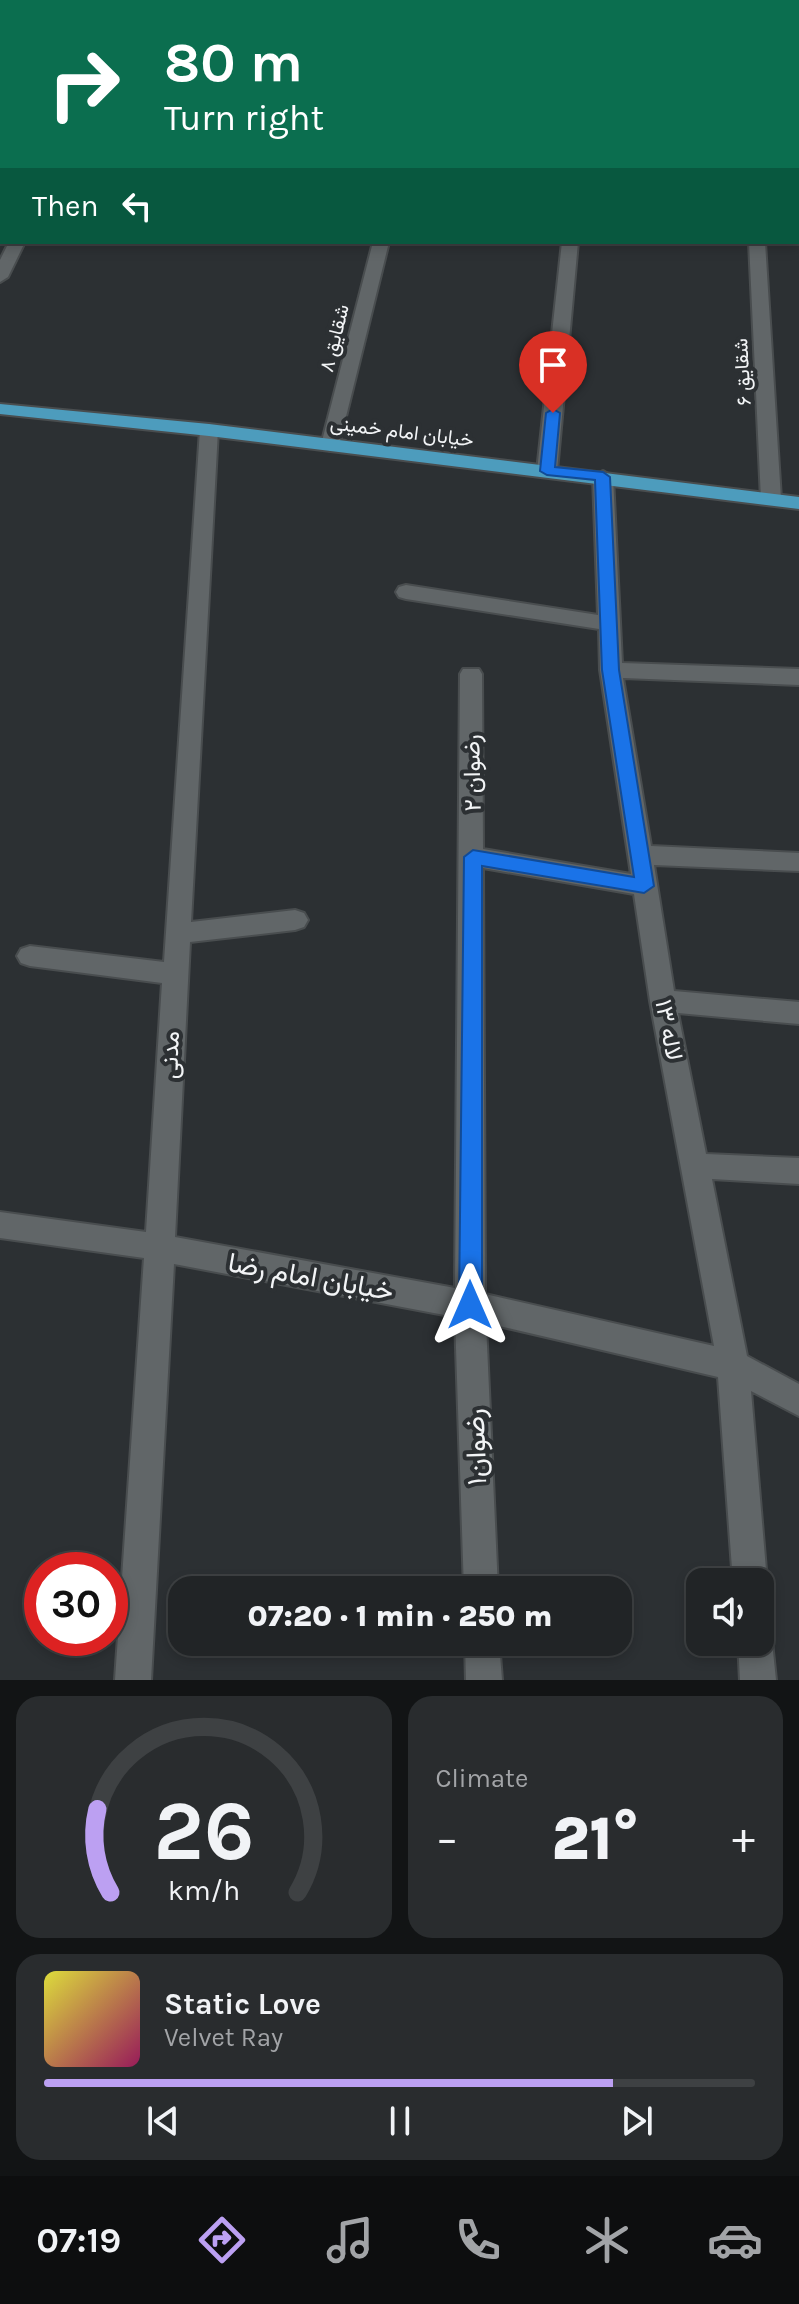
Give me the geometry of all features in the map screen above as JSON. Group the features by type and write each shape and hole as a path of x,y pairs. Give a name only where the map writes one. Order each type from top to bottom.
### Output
{"main road":[{"name":"خیابان امام خمینی","path":"0,409 209,430 799,503"}],"street":[{"path":"0,277 16,244"},
{"name":"شقایق ۸","path":"330,445 380,244"},
{"path":"547,471 570,244"},
{"name":"شقایق ۶","path":"757,244 771,499"},
{"name":"مدنی","path":"133,1680 162,1249 176,934 209,430"},
{"name":"لاله ۱۳","path":"603,477 611,670 663,1001 733,1365 749,1568"},
{"path":"406,592 609,624"},
{"path":"611,670 799,677"},
{"name":"رضوان ۲","path":"470,1305 471,674"},
{"path":"640,855 799,862"},
{"path":"473,857 644,886"},
{"path":"176,934 295,920"},
{"path":"30,956 174,974"},
{"path":"663,1001 799,1013"},
{"path":"696,1166 799,1171"},
{"name":"خیابان امام رضا","path":"0,1225 162,1249 470,1305 733,1365 799,1401"},
{"name":"رضوان۱","path":"470,1305 480,1576"},
{"path":"483,1656 484,1680"},
{"path":"756,1656 758,1680"}],"route":[{"path":"470,1305 473,857 644,886 611,670 603,477 547,471 553,413"}]}
